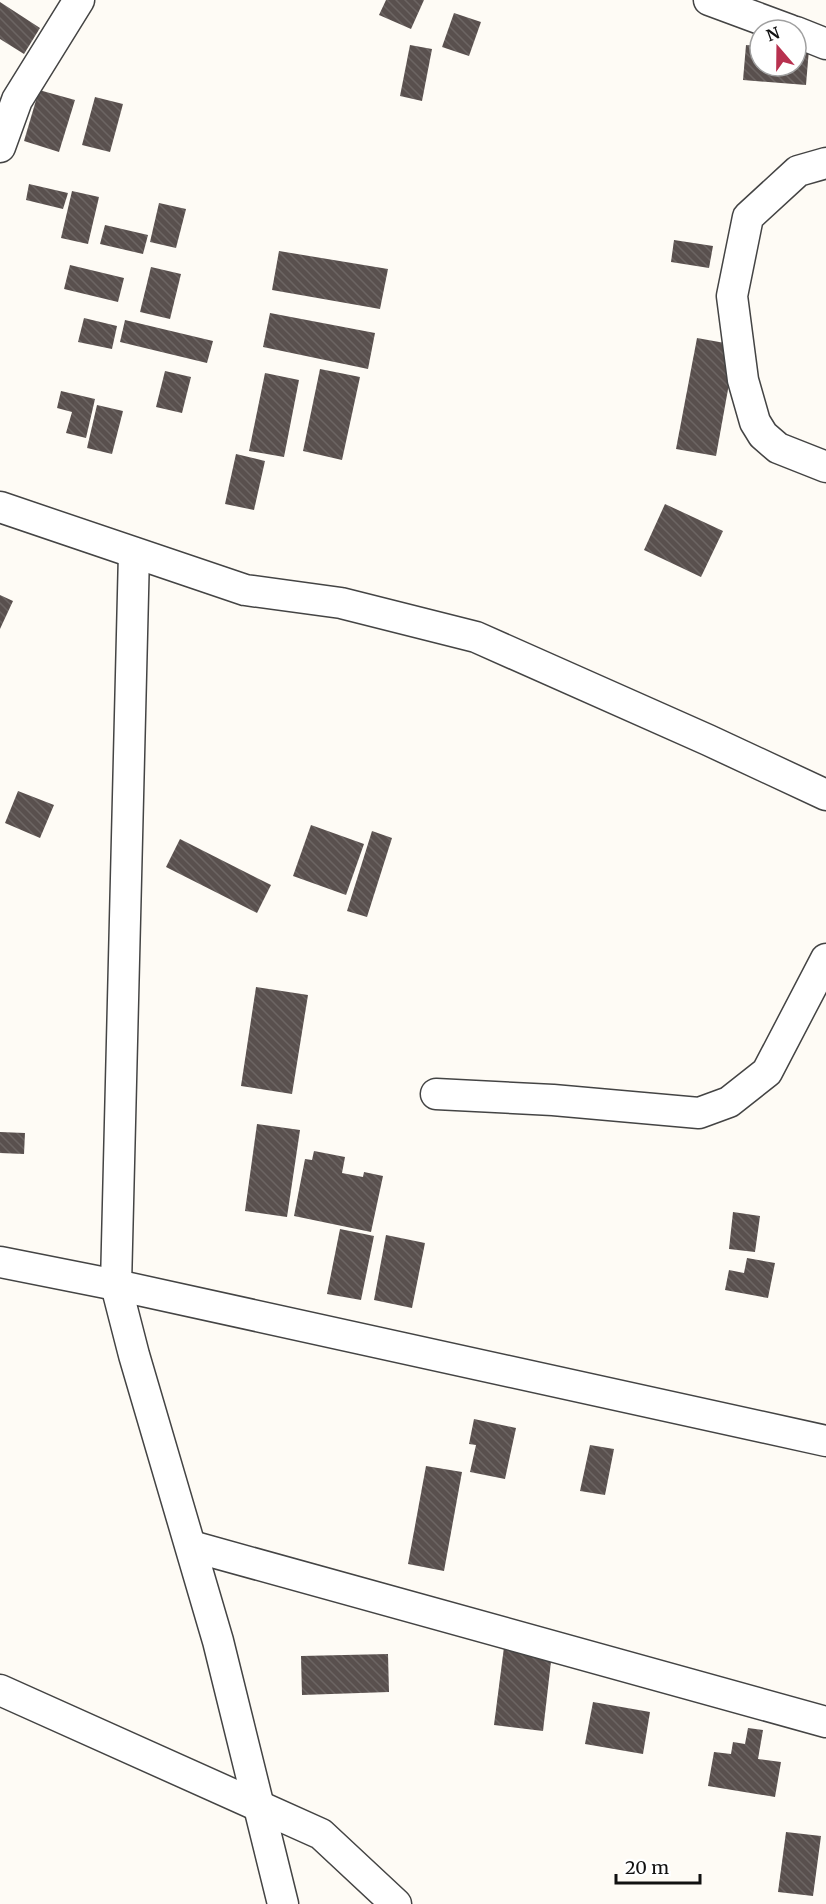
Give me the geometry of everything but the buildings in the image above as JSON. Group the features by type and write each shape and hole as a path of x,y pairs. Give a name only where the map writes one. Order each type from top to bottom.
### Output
{"street":[{"path":"0,147 17,100 79,0"},
{"path":"709,0 758,18"},
{"path":"808,37 826,44"},
{"path":"826,163 798,171 748,217 732,296 743,380 755,422 763,435 778,448 826,467"},
{"path":"0,507 245,590 341,603 476,637 826,795"},
{"path":"134,553 116,1285 134,1355 218,1641 283,1904"},
{"path":"436,1094 553,1100 699,1113 729,1102 767,1072 826,959"},
{"path":"0,1262 116,1285 826,1441"},
{"path":"191,1546 826,1722"},
{"path":"0,1690 321,1834 396,1904"}]}
